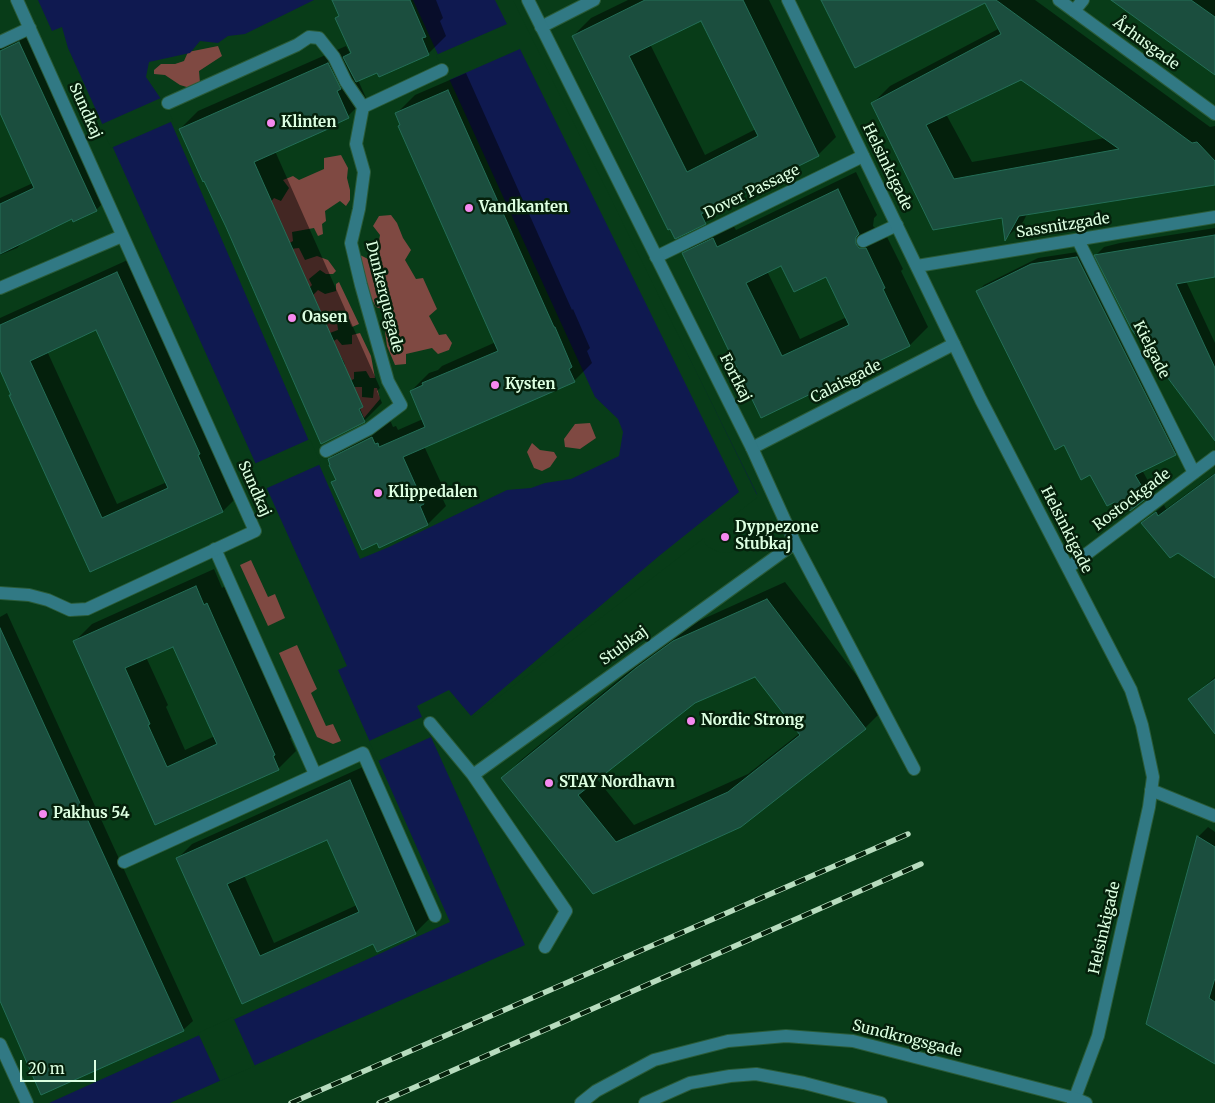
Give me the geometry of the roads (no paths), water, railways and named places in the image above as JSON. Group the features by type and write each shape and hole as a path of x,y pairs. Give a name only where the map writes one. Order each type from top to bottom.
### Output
{"street":[{"name":"Sundkaj","path":"0,594 29,595 48,600 70,610 87,609 255,531 17,0"},
{"name":"Fortkaj","path":"528,0 752,448 795,543 914,769"},
{"path":"541,27 594,0"},
{"name":"Helsinkigade","path":"788,0 981,400 1130,690 1142,724 1153,777 1149,807 1098,1036 1078,1101"},
{"name":"Århusgade","path":"1059,0 1215,114"},
{"path":"1074,11 1083,0"},
{"path":"0,42 30,28"},
{"path":"168,103 297,45 309,37 318,38 334,57 346,82 363,107 442,70"},
{"name":"Dunkerquegade","path":"326,451 369,429 401,406 388,381 351,243 359,209 364,172 356,144 363,107"},
{"name":"Dover Passage","path":"656,257 864,156"},
{"name":"Sassnitzgade","path":"917,266 1215,217"},
{"path":"863,241 897,225"},
{"path":"0,288 122,236"},
{"name":"Kielgade","path":"1078,240 1194,473"},
{"name":"Calaisgade","path":"752,448 954,344"},
{"name":"Rostockgade","path":"1068,568 1215,458"},
{"name":"Stubkaj","path":"473,775 795,543"},
{"path":"215,549 315,774"},
{"path":"430,723 473,775 566,911 544,948"},
{"path":"124,862 363,753 435,916"},
{"path":"1151,790 1215,816"},
{"name":"Sundkrogsgade","path":"581,1103 596,1091 654,1060 728,1041 786,1036 853,1041 1078,1101"},
{"path":"0,1044 27,1103"},
{"path":"645,1103 690,1083 730,1076 756,1074 804,1083 881,1103"}],"railway":[{"path":"291,1103 908,834"},
{"path":"379,1103 921,864"}],"place":[{"name":"Klinten","path":"271,123"},
{"name":"Vandkanten","path":"469,208"},
{"name":"Oasen","path":"292,318"},
{"name":"Kysten","path":"495,385"},
{"name":"Klippedalen","path":"378,493"},
{"name":"Dyppezone Stubkaj","path":"725,537"},
{"name":"Nordic Strong","path":"691,721"},
{"name":"STAY Nordhavn","path":"549,783"},
{"name":"Pakhus 54","path":"43,814"}]}
